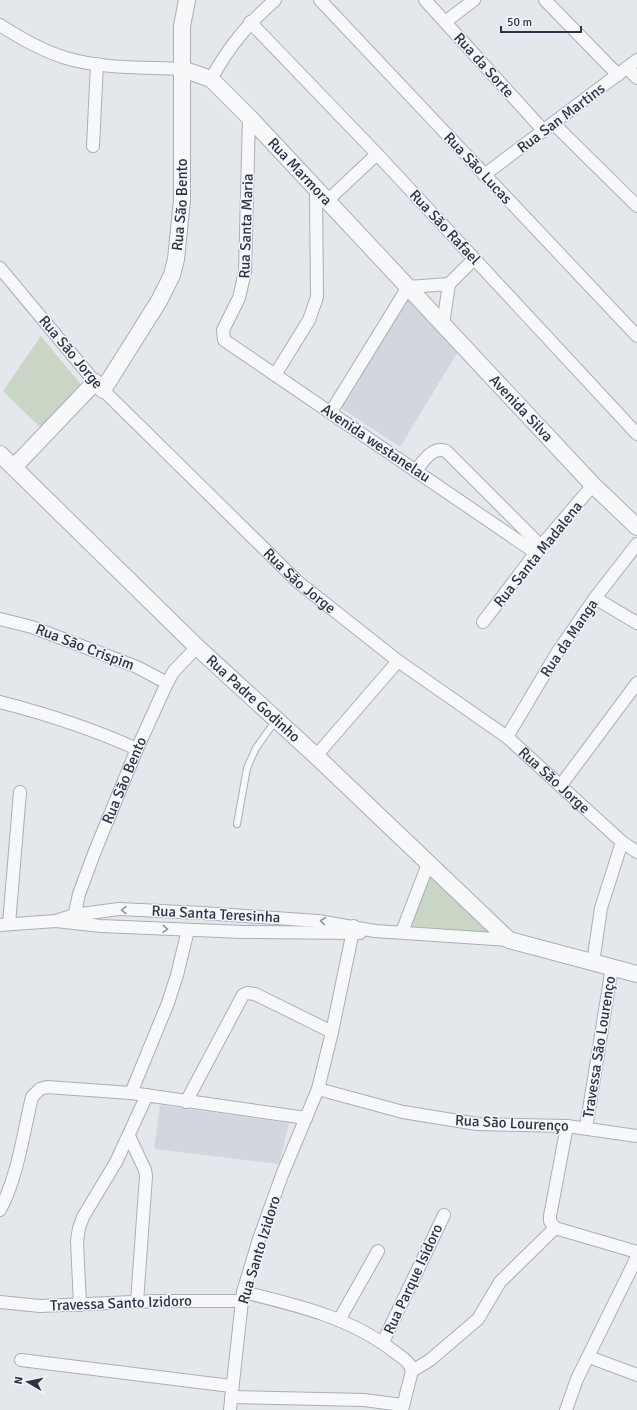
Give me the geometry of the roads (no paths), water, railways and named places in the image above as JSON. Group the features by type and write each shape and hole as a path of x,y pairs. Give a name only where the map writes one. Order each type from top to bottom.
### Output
{"street":[{"name":"Rua São Bento","path":"14,467 99,386 159,301 172,275 176,259 182,200 182,26 187,0"},
{"path":"211,80 232,44 250,22 275,0"},
{"name":"Rua São Lucas","path":"320,0 637,336"},
{"name":"Rua da Sorte","path":"425,0 548,127 637,206"},
{"path":"445,22 474,0"},
{"path":"545,0 623,72 637,78"},
{"name":"Rua São Rafael","path":"250,22 377,154 637,434"},
{"path":"0,25 46,50 66,58 97,64 182,69"},
{"name":"Rua San Martins","path":"484,175 637,60"},
{"path":"93,146 97,64"},
{"name":"Rua Marmora","path":"182,69 211,80 249,117 408,286"},
{"name":"Rua Santa Maria","path":"223,330 239,298 243,286 249,117"},
{"path":"327,201 377,154"},
{"path":"275,375 309,320 317,297 316,189"},
{"path":"444,324 449,284 474,259"},
{"name":"Rua São Jorge","path":"0,268 99,386 298,582 398,661 507,737 622,842 637,852"},
{"path":"331,412 408,286 449,284"},
{"name":"Avenida Silva","path":"408,286 593,486 637,527"},
{"name":"Avenida westanelau","path":"223,330 224,340 416,470 538,550"},
{"path":"416,470 432,452 442,450 446,451 538,550"},
{"name":"Rua Padre Godinho","path":"0,454 197,647 316,756 509,940"},
{"name":"Rua Santa Madalena","path":"483,622 538,550 593,486"},
{"name":"Rua da Manga","path":"507,737 557,653 595,598 637,544"},
{"path":"595,598 637,623"},
{"name":"Rua São Crispim","path":"0,620 32,626 137,667 167,683"},
{"name":"Rua São Bento","path":"73,920 94,851 137,749 174,671 197,647"},
{"path":"316,756 398,661"},
{"path":"561,785 637,682"},
{"path":"0,702 79,725 104,734 137,749"},
{"path":"4,925 20,792"},
{"path":"593,963 601,908 622,842"},
{"path":"402,932 428,864"},
{"name":"Rua Santa Teresinha","path":"73,920 119,909 272,916 354,930"},
{"name":"Rua Santa Teresinha","path":"4,925 73,920 188,930 354,930 509,940"},
{"path":"131,1093 168,1003 177,975 188,930"},
{"name":"Rua Santo Izidoro","path":"230,1410 242,1297 259,1239 282,1175 318,1089 354,930"},
{"path":"509,940 637,974"},
{"name":"Travessa São Lourenço","path":"586,1128 612,967"},
{"path":"186,1102 243,995 246,993 255,994 332,1032"},
{"path":"0,1210 7,1197 13,1176 32,1097 40,1089 46,1087 131,1093 306,1118"},
{"name":"Rua São Lourenço","path":"318,1089 403,1112 477,1124 567,1126 637,1136"},
{"path":"80,1305 77,1240 79,1228 83,1217 116,1162 147,1096"},
{"path":"567,1126 550,1221 555,1228 637,1252"},
{"path":"128,1136 145,1170 146,1176 137,1302"},
{"name":"Rua Parque Isidoro","path":"383,1342 444,1215"},
{"path":"21,1360 231,1392 345,1399 402,1407 412,1371 430,1360 478,1319 500,1282 555,1228"},
{"path":"339,1320 378,1251"},
{"path":"566,1410 577,1379 637,1257"},
{"name":"Travessa Santo Izidoro","path":"0,1302 40,1306 242,1297"},
{"name":"Rua Parque Isidoro","path":"242,1297 304,1307 339,1320 383,1342 408,1362 412,1371"},
{"path":"588,1357 637,1375"}],"lane":[{"path":"237,824 247,768 256,748 276,720"}]}
